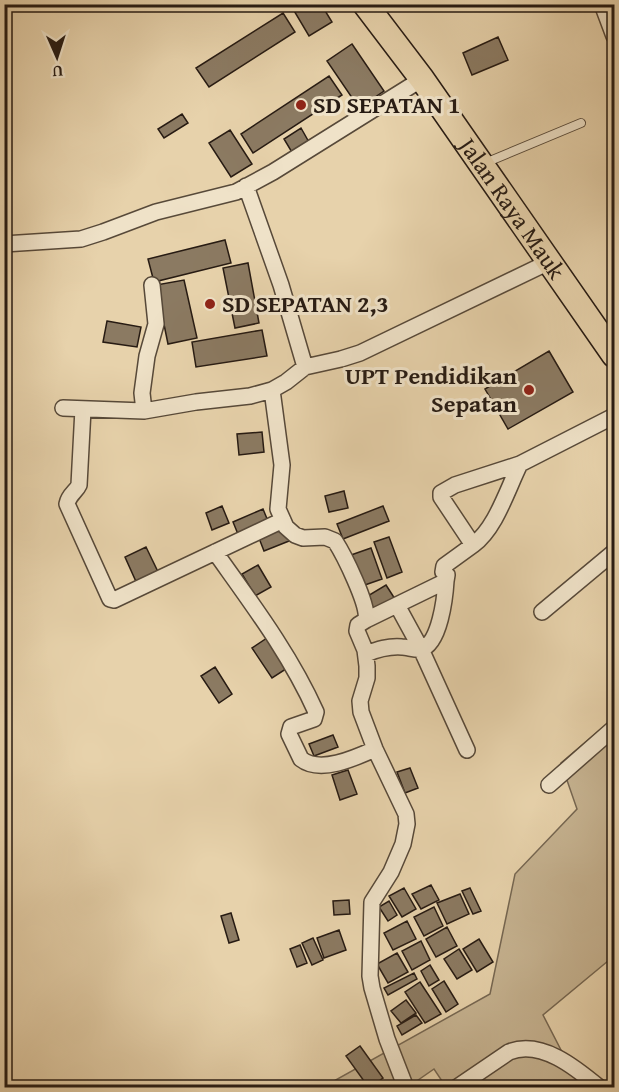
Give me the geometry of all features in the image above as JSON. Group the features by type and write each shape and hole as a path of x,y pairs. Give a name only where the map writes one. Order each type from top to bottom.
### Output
{"main road":[{"name":"Jalan Raya Mauk","path":"364,4 422,79 615,355"}],"street":[{"path":"602,4 615,36"},
{"path":"4,244 81,239 156,212 236,192 273,172 422,79"},
{"path":"246,186 281,285 305,368"},
{"path":"63,408 144,411 250,396 272,390 305,368 360,353 549,262"},
{"path":"144,411 142,393 147,356 156,324 152,285"},
{"path":"272,390 282,465 278,509 290,531 303,538 325,537 335,541 360,594 367,615 366,620"},
{"path":"83,409 79,484 68,498 67,504 110,599 114,600 283,520"},
{"path":"474,545 441,497 441,493 455,485 520,464 615,416"},
{"path":"366,654 393,646 421,649 429,644 445,605 447,575 443,572 444,566 484,537 494,522 520,464"},
{"path":"215,552 298,673 316,712 314,718 291,727 289,734 301,759 322,765 375,749"},
{"path":"542,612 615,552"},
{"path":"406,1088 387,1039 371,982 372,902 391,873 403,844 407,824 405,809 375,749 362,712 360,701 367,678 366,654 357,629 358,625 366,620 446,581"},
{"path":"397,605 421,649 467,750"},
{"path":"549,785 615,728"},
{"path":"456,1088 508,1052 532,1048 578,1070 600,1088"}],"lane":[{"path":"480,164 581,123"}],"shaded area":[{"path":"614,718 614,956 543,1015 580,1087 446,1087 434,1069 408,1087 335,1087 332,1082 490,994 515,874 577,809 561,763"}],"building":[{"path":"290,4 321,4 332,22 309,36"},
{"path":"283,13 295,32 209,87 196,68"},
{"path":"498,37 508,60 472,75 463,53"},
{"path":"352,44 384,91 359,108 327,61"},
{"path":"329,76 342,95 253,153 241,134"},
{"path":"182,114 188,123 164,138 158,129"},
{"path":"301,128 310,144 293,154 284,139"},
{"path":"230,130 252,164 231,177 209,143"},
{"path":"225,240 231,263 154,282 148,259"},
{"path":"248,263 259,323 235,328 223,268"},
{"path":"184,280 197,338 168,344 156,285"},
{"path":"107,321 141,327 137,347 103,342"},
{"path":"262,330 267,356 196,367 192,342"},
{"name":"UPT Pendidikan Sepatan","path":"549,351 573,392 508,429 485,389"},
{"path":"262,432 264,452 239,455 237,434"},
{"path":"344,491 348,508 329,512 325,496"},
{"path":"222,506 229,523 212,530 206,513"},
{"path":"383,506 389,521 343,539 337,524"},
{"path":"263,509 270,526 240,539 233,522"},
{"path":"282,523 289,541 264,551 257,533"},
{"path":"389,537 402,572 387,578 374,542"},
{"path":"146,547 160,576 138,586 125,557"},
{"path":"371,548 382,579 362,586 351,555"},
{"path":"258,565 271,587 255,596 242,574"},
{"path":"386,585 395,599 374,611 366,597"},
{"path":"270,636 289,667 272,678 252,648"},
{"path":"215,667 232,694 219,703 201,676"},
{"path":"333,735 338,747 314,756 309,744"},
{"path":"410,768 418,788 405,793 397,772"},
{"path":"348,770 357,794 340,800 332,775"},
{"path":"431,885 439,900 421,909 412,894"},
{"path":"404,888 416,909 402,917 389,896"},
{"path":"470,888 481,911 473,914 462,891"},
{"path":"460,894 469,914 447,924 437,903"},
{"path":"349,900 350,914 334,915 333,901"},
{"path":"389,901 397,915 388,921 379,907"},
{"path":"434,907 443,926 424,936 414,917"},
{"path":"231,913 239,940 229,943 221,916"},
{"path":"407,921 416,939 393,950 384,933"},
{"path":"447,927 457,946 436,957 426,939"},
{"path":"339,930 346,950 324,958 317,938"},
{"path":"313,938 323,960 312,965 302,943"},
{"path":"479,939 493,962 477,972 463,949"},
{"path":"421,941 430,960 412,970 402,951"},
{"path":"300,945 307,963 297,967 290,949"},
{"path":"459,949 472,970 457,979 444,959"},
{"path":"397,953 408,972 388,983 377,964"},
{"path":"430,965 439,980 429,986 421,971"},
{"path":"414,973 417,979 388,995 384,988"},
{"path":"444,981 458,1004 446,1012 432,989"},
{"path":"420,982 441,1014 425,1023 405,992"},
{"path":"406,1000 416,1013 401,1023 391,1011"},
{"path":"416,1015 422,1023 402,1035 397,1026"},
{"path":"360,1046 383,1078 369,1088 346,1056"}],"place":[{"name":"SD SEPATAN 1","path":"301,105"},
{"name":"SD SEPATAN 2,3","path":"210,304"},
{"name":"UPT Pendidikan Sepatan","path":"529,390"}]}
